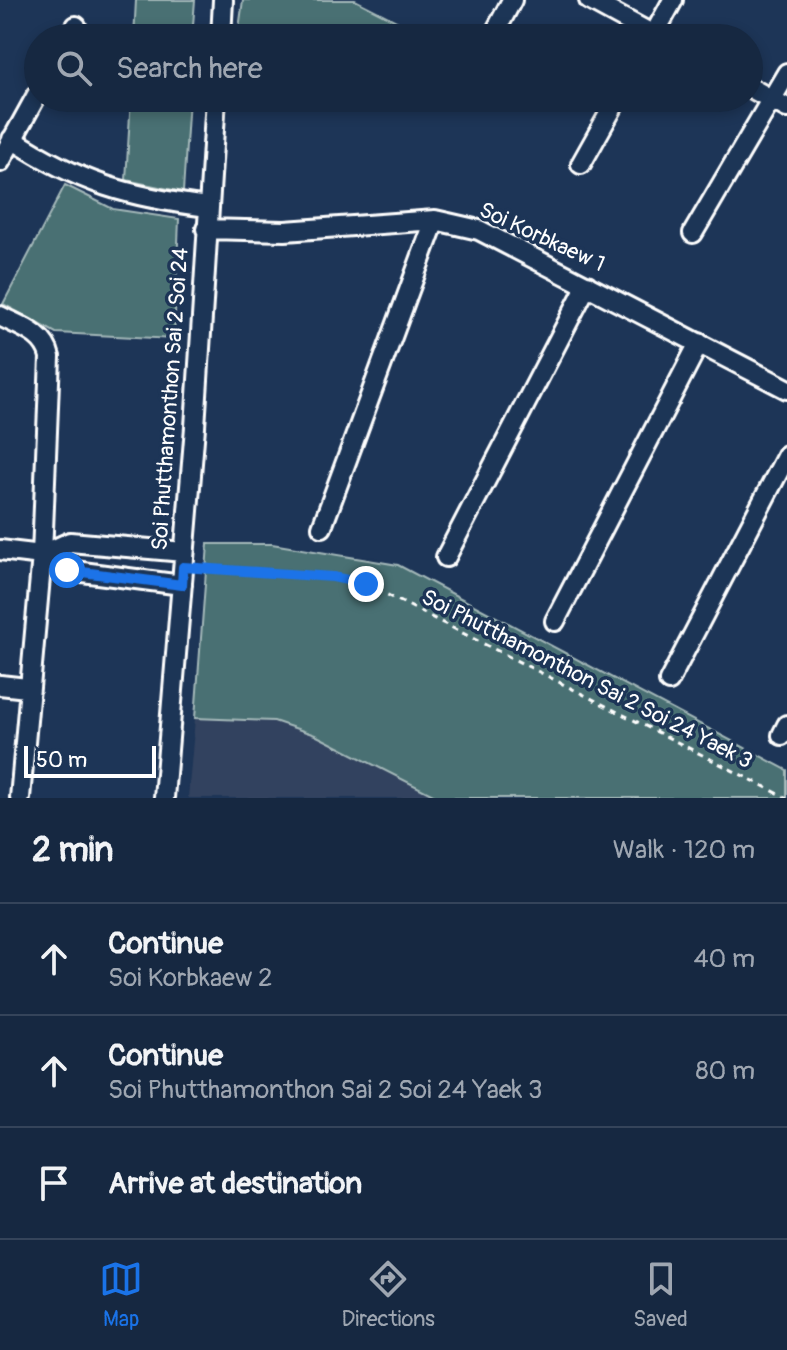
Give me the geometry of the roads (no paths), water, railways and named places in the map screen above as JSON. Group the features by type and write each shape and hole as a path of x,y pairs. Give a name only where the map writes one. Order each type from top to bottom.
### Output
{"street":[{"path":"222,24 223,0"},
{"path":"499,24 512,0"},
{"path":"589,0 632,24"},
{"path":"661,24 673,0"},
{"path":"693,233 780,104 787,73"},
{"path":"0,162 9,132 24,112"},
{"name":"Soi Phutthamonthon Sai 2 Soi 24","path":"164,798 195,427 215,112"},
{"path":"581,164 610,112"},
{"path":"9,132 51,162 120,193 208,207"},
{"path":"322,527 435,220"},
{"name":"Soi Korbkaew 1","path":"206,229 285,231 435,220 479,230 787,389"},
{"path":"446,557 587,285"},
{"path":"0,316 48,344 50,357 42,555 27,688 20,798"},
{"path":"555,621 699,343"},
{"path":"669,681 787,455"},
{"path":"42,555 70,542 183,568"},
{"path":"0,550 42,555 67,570 183,568"},
{"path":"0,685 27,688"}]}
